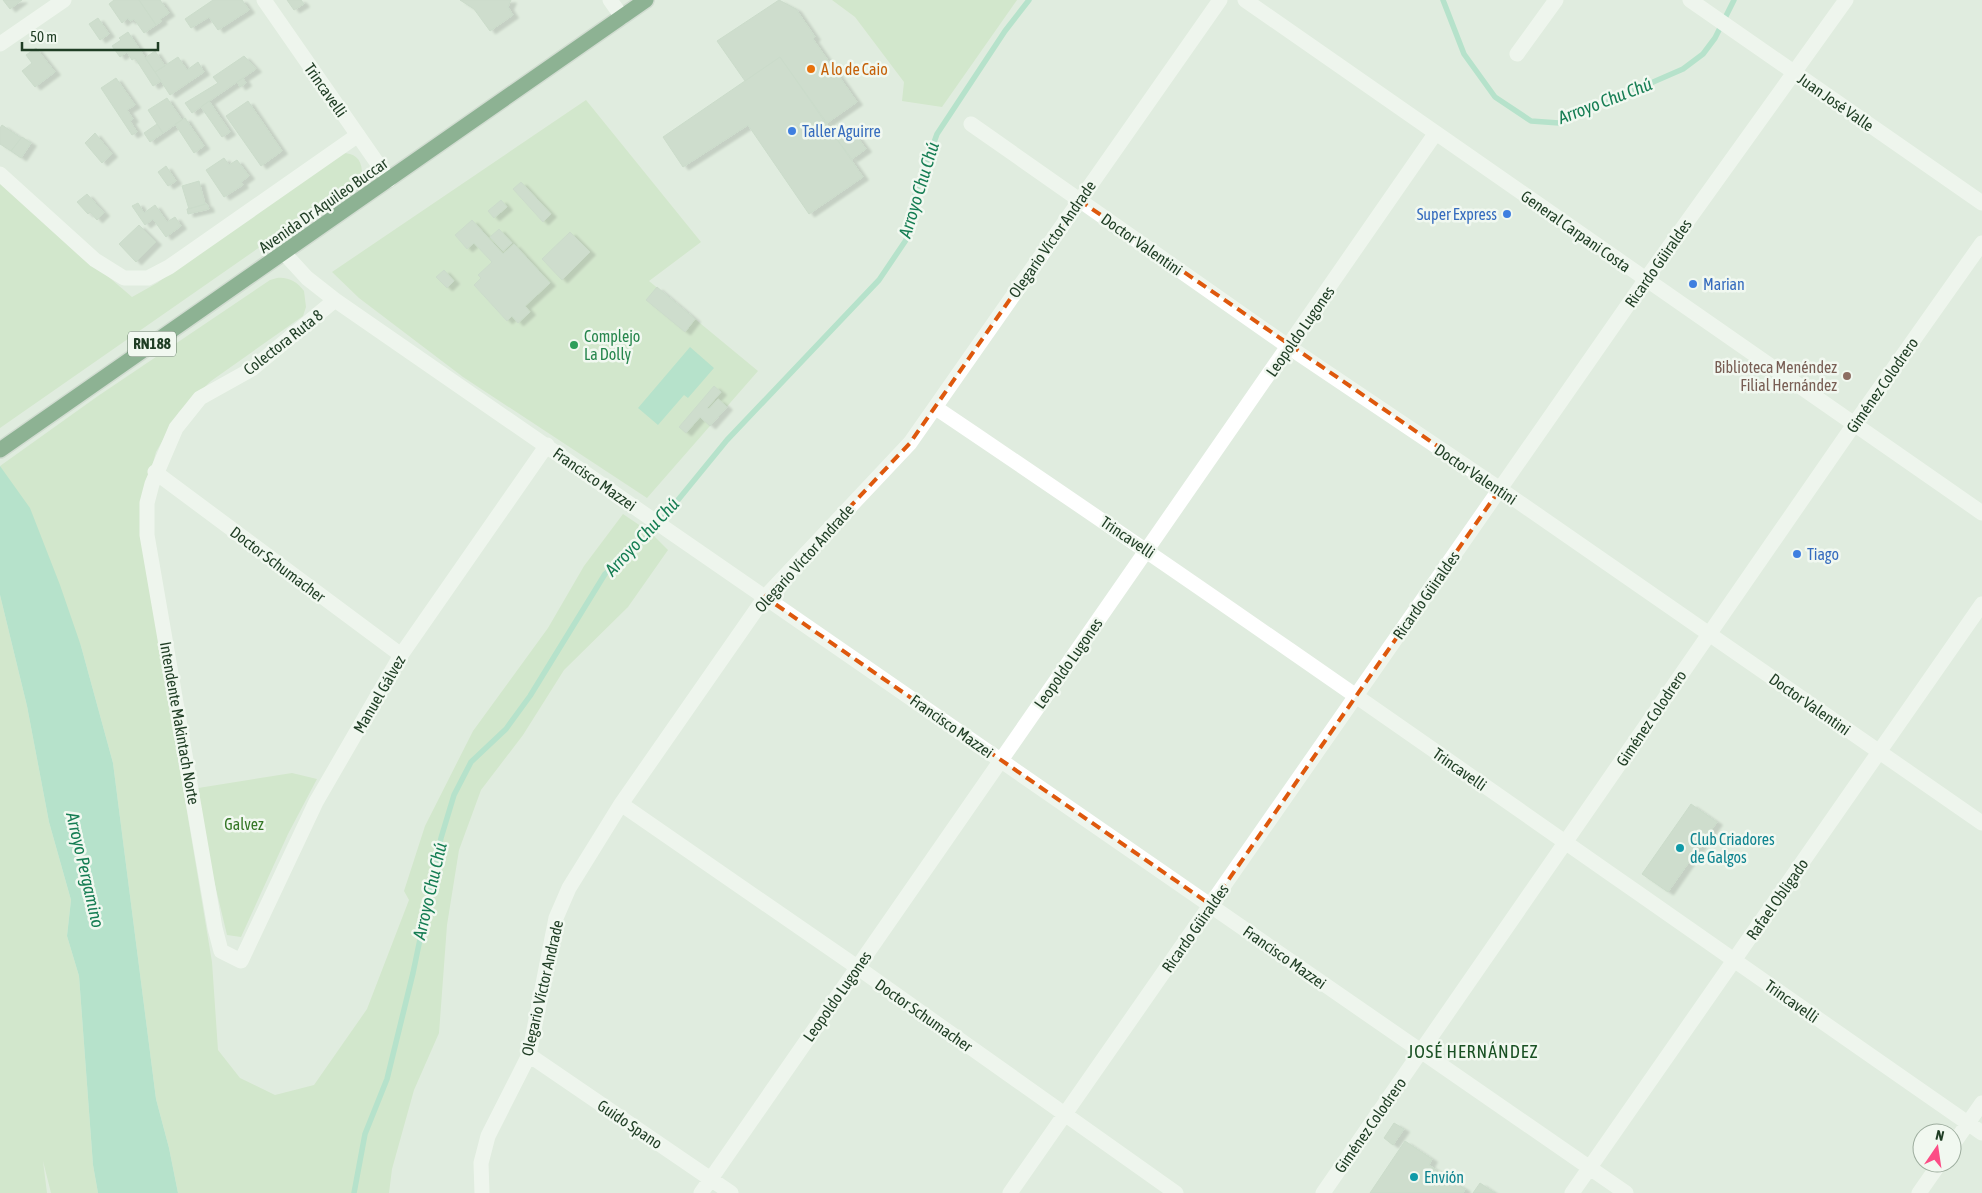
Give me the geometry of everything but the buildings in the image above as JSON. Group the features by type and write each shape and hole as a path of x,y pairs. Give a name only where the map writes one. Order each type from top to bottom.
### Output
{"highway":[{"name":"Avenida Dr Aquileo Buccar","path":"0,450 646,0"}],"street":[{"path":"0,44 64,0"},
{"name":"Trincavelli","path":"264,0 389,180"},
{"path":"610,0 622,17"},
{"name":"Olegario Víctor Andrade","path":"482,1193 481,1163 488,1136 529,1055 556,918 569,888 621,804 765,597 910,443 1220,0"},
{"name":"General Carpani Costa","path":"1244,0 1982,513"},
{"path":"1517,54 1556,0"},
{"name":"Juan José Valle","path":"1690,0 1982,203"},
{"name":"Ricardo Güiraldes","path":"1010,1193 1646,280 1846,0"},
{"name":"Doctor Valentini","path":"971,124 1289,347 1500,489 1982,823"},
{"name":"Leopoldo Lugones","path":"701,1193 1435,134"},
{"path":"0,174 95,260 124,278 148,278 169,267 358,135"},
{"name":"Giménez Colodrero","path":"1323,1193 1854,423 1982,243"},
{"name":"Francisco Mazzei","path":"284,253 307,278 335,300 1211,904 1626,1193"},
{"name":"Colectora Ruta 8","path":"156,472 176,428 200,398 252,369 335,300"},
{"name":"Trincavelli","path":"936,408 1147,550 1733,961 1982,1133"},
{"name":"Manuel Gálvez","path":"240,961 316,802 401,655 547,445"},
{"name":"Doctor Schumacher","path":"156,472 401,655"},
{"name":"Intendente Makintach Norte","path":"156,472 147,503 147,535 215,928 221,951 240,961"},
{"name":"Rafael Obligado","path":"1572,1193 1982,604"},
{"name":"Doctor Schumacher","path":"621,804 1176,1193"},
{"name":"Guido Spano","path":"529,1055 731,1193"},
{"path":"1962,1132 1982,1103"},
{"path":"1920,1193 1933,1173"}],"highlighted area":[{"path":"1079,200 1500,489 1211,905 765,597 910,443"}],"green space":[{"path":"832,0 1017,0 942,107 902,101 904,82 855,17"},
{"name":"Complejo La Dolly","path":"586,100 701,242 649,281 758,371 647,498 463,377 359,298 332,272"},
{"path":"342,153 356,157 362,171 359,178 0,428 0,179 132,297 157,283 333,157"},
{"path":"285,278 292,281 304,291 306,307 303,316 211,381 179,412 156,452 143,499 143,547 212,962 218,1050 240,1078 275,1095 314,1085 367,1009 409,900 404,891 425,826 473,731 548,628 584,566 623,514 651,533 668,550 628,607 564,670 523,735 481,790 459,850 447,925 439,1033 414,1090 392,1169 389,1193 178,1193 156,1099 113,763 81,646 0,466 98,396 270,280"},
{"path":"0,595 27,706 49,822 71,900 67,936 79,976 93,1165 98,1193 51,1193 43,1161 47,1193 0,1193"},
{"name":"Galvez","path":"292,773 317,779 288,834 241,937 227,935 192,789"}],"water":[{"path":"690,347 714,368 688,398 684,395 658,425 638,408"},
{"name":"Arroyo Pergamino","path":"0,466 30,508 60,585 81,646 113,763 156,1099 178,1193 98,1193 93,1165 79,976 67,936 71,900 49,822 27,706 0,595"}],"waterway":[{"name":"Arroyo Chu Chú","path":"354,1193 365,1134 387,1079 413,973 441,838 454,795 471,762 506,729 530,696 605,574 651,533 727,440 879,280 906,240 914,198 937,134 1005,31 1029,0"},
{"name":"Arroyo Chu Chú","path":"1443,0 1464,54 1495,97 1531,121 1559,123 1683,69 1703,54 1715,38 1734,0"}],"place":[{"name":"A lo de Caio","path":"811,69"},
{"name":"Taller Aguirre","path":"792,131"},
{"name":"Super Express","path":"1507,214"},
{"name":"Marian","path":"1693,284"},
{"name":"Complejo La Dolly","path":"574,345"},
{"name":"Biblioteca Menéndez Filial Hernández","path":"1847,376"},
{"name":"Tiago","path":"1797,554"},
{"name":"Club Criadores de Galgos","path":"1680,848"},
{"name":"Envión","path":"1414,1177"}],"district":[{"name":"JOSÉ HERNÁNDEZ","path":"1473,1052"}]}
